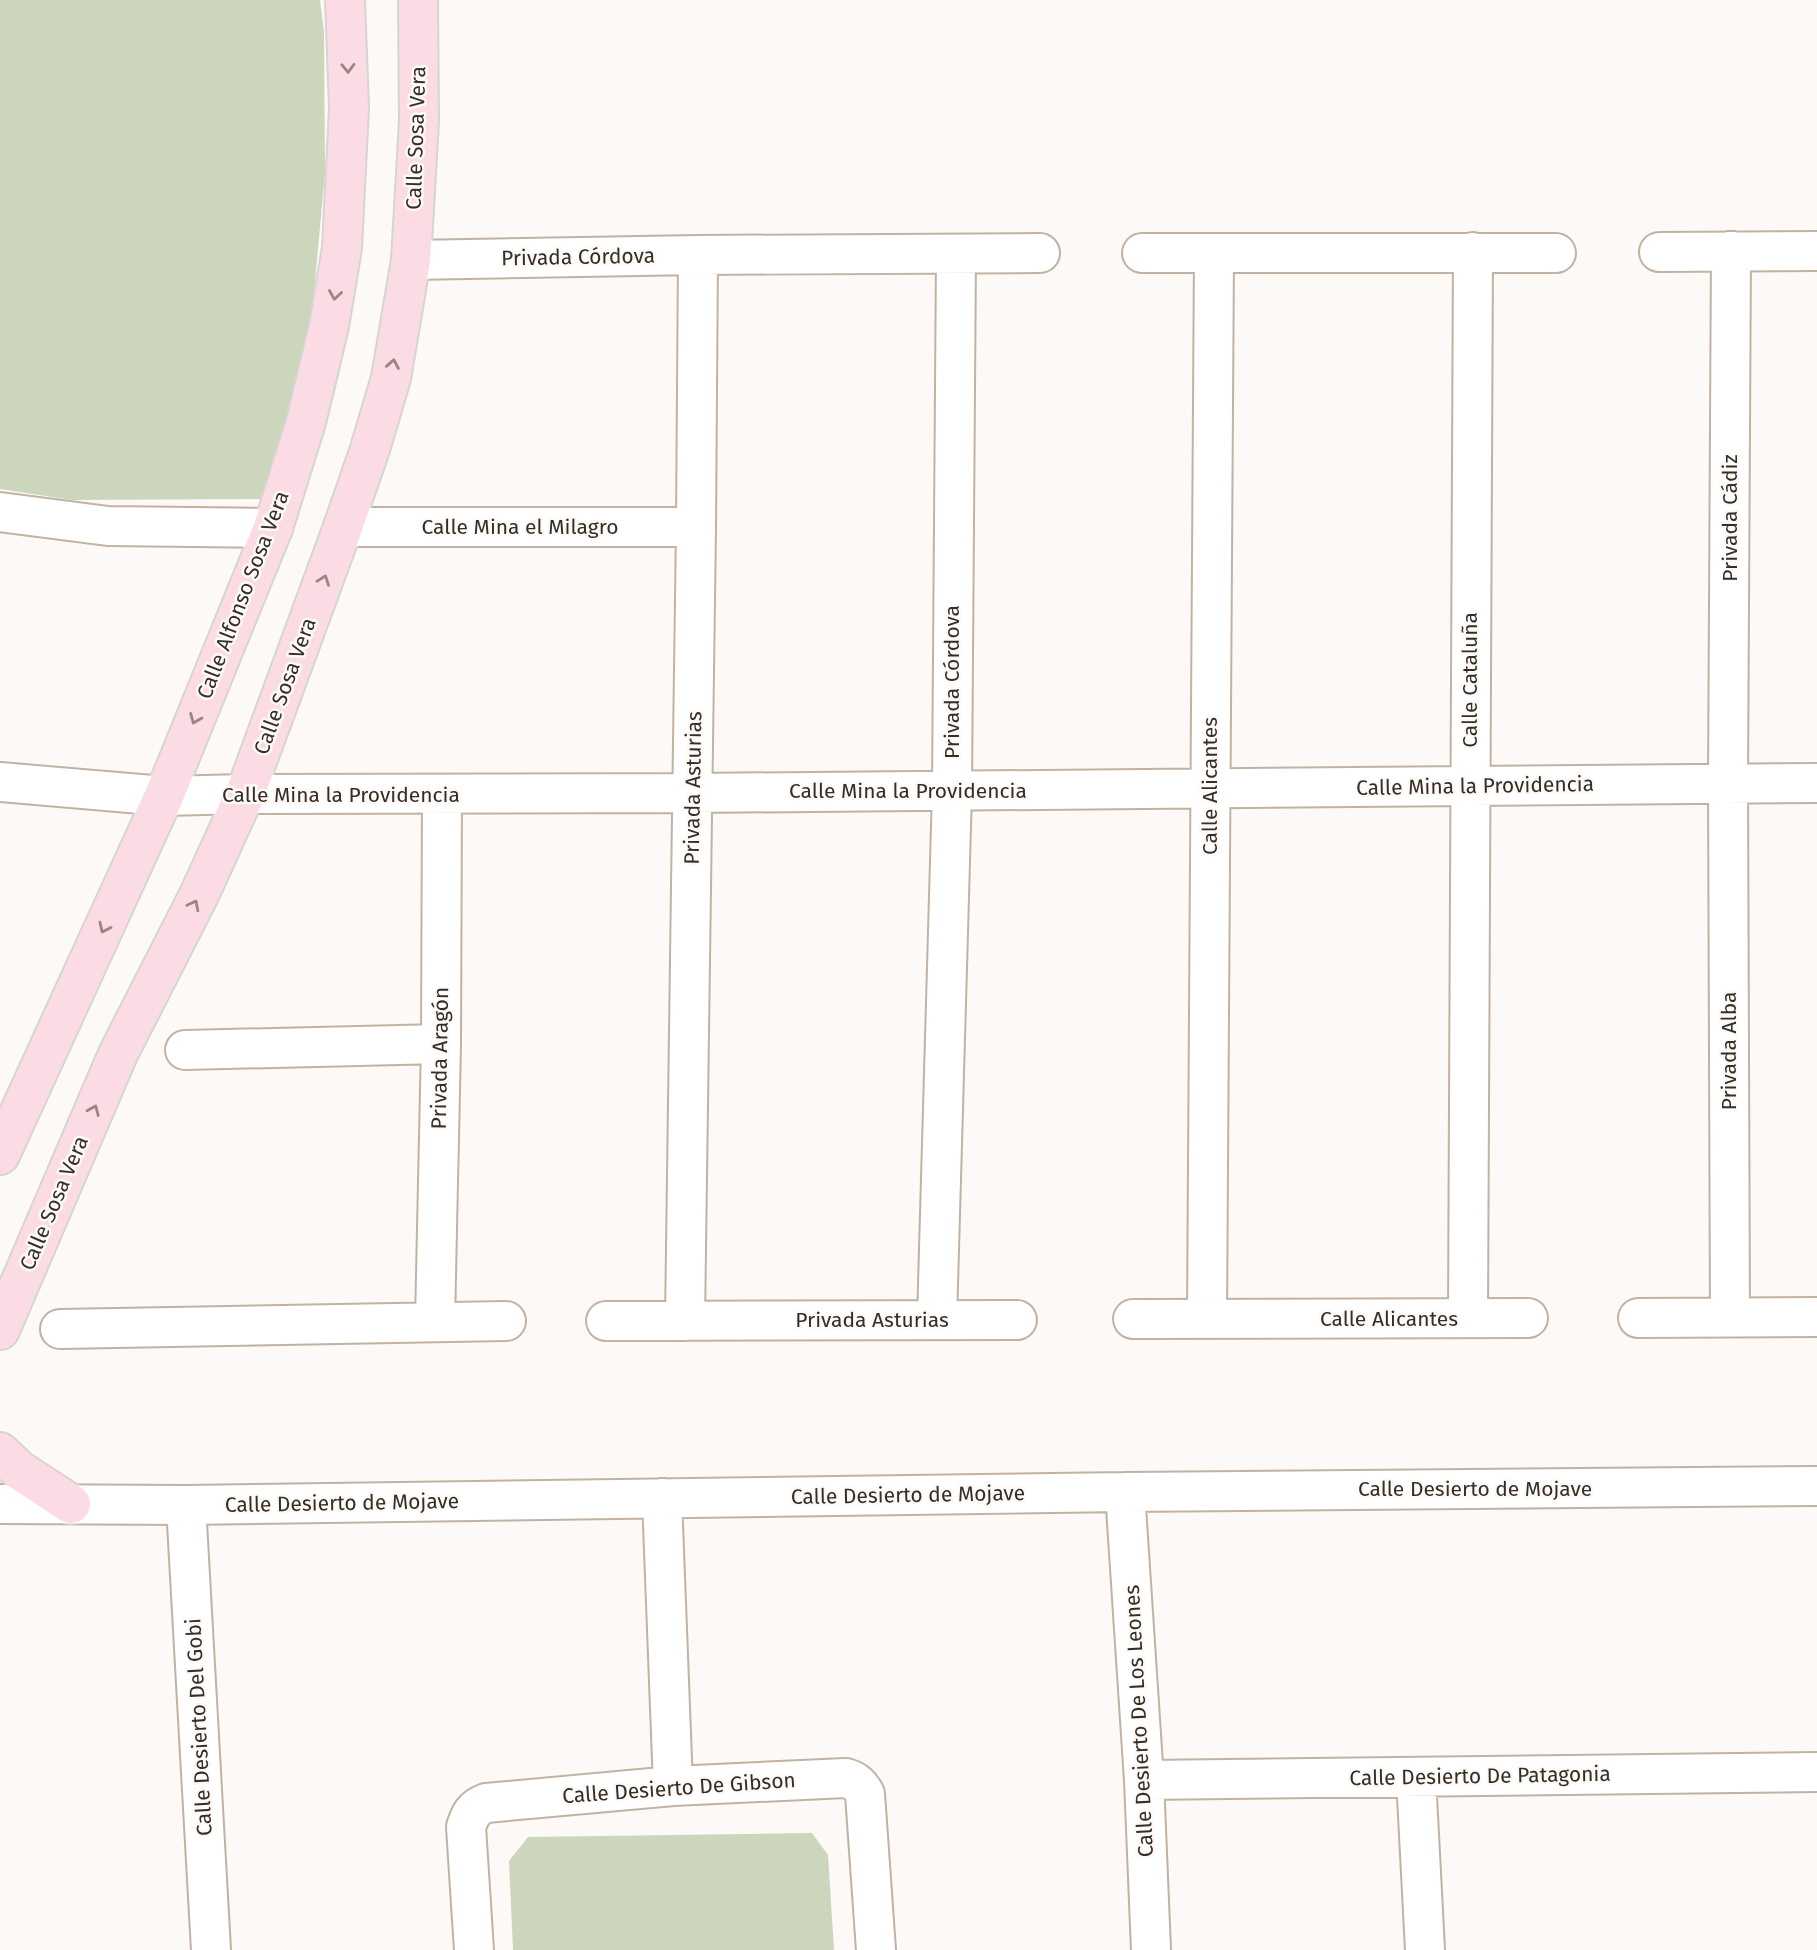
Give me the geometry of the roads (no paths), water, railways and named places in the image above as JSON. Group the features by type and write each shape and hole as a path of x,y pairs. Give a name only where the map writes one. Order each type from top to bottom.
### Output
{"main road":[{"name":"Calle Alfonso Sosa Vera","path":"0,1155 164,796 273,528 306,422 329,326 342,248 349,108 345,0"},
{"name":"Calle Sosa Vera","path":"0,1330 118,1054 199,895 245,794 344,527 370,449 391,378 411,260 419,121 418,0"},
{"path":"0,1452 19,1470 71,1504"}],"street":[{"name":"Privada Cádiz","path":"1728,784 1731,251"},
{"path":"1659,252 1817,251"},
{"name":"Calle Cataluña","path":"1468,1318 1473,252"},
{"name":"Privada Córdova","path":"411,260 1040,253"},
{"path":"1142,253 1556,253"},
{"name":"Calle Alicantes","path":"1207,1319 1214,253"},
{"name":"Privada Córdova","path":"937,1320 951,791 956,254"},
{"name":"Privada Asturias","path":"685,1321 698,255"},
{"path":"0,512 108,526 273,528"},
{"name":"Calle Mina el Milagro","path":"344,527 696,527"},
{"name":"Calle Mina la Providencia","path":"0,782 164,796 1817,783"},
{"name":"Privada Alba","path":"1728,784 1730,1317"},
{"name":"Privada Aragón","path":"435,1322 441,1044 442,795"},
{"path":"185,1050 441,1044"},
{"path":"1639,1318 1817,1317"},
{"name":"Calle Alicantes","path":"1133,1319 1528,1318"},
{"name":"Privada Asturias","path":"606,1321 1017,1320"},
{"path":"60,1329 506,1321"},
{"name":"Calle Desierto de Mojave","path":"0,1504 186,1505 1817,1486"},
{"name":"Calle Desierto De Los Leones","path":"1125,1492 1151,1950"},
{"path":"662,1498 673,1786"},
{"name":"Calle Desierto Del Gobi","path":"186,1505 211,1950"},
{"name":"Calle Desierto De Patagonia","path":"1143,1780 1817,1772"},
{"path":"1416,1777 1425,1950"},
{"name":"Calle Desierto De Gibson","path":"474,1950 466,1827 470,1815 477,1807 486,1803 673,1786 846,1778 861,1786 864,1794 876,1950"}]}
